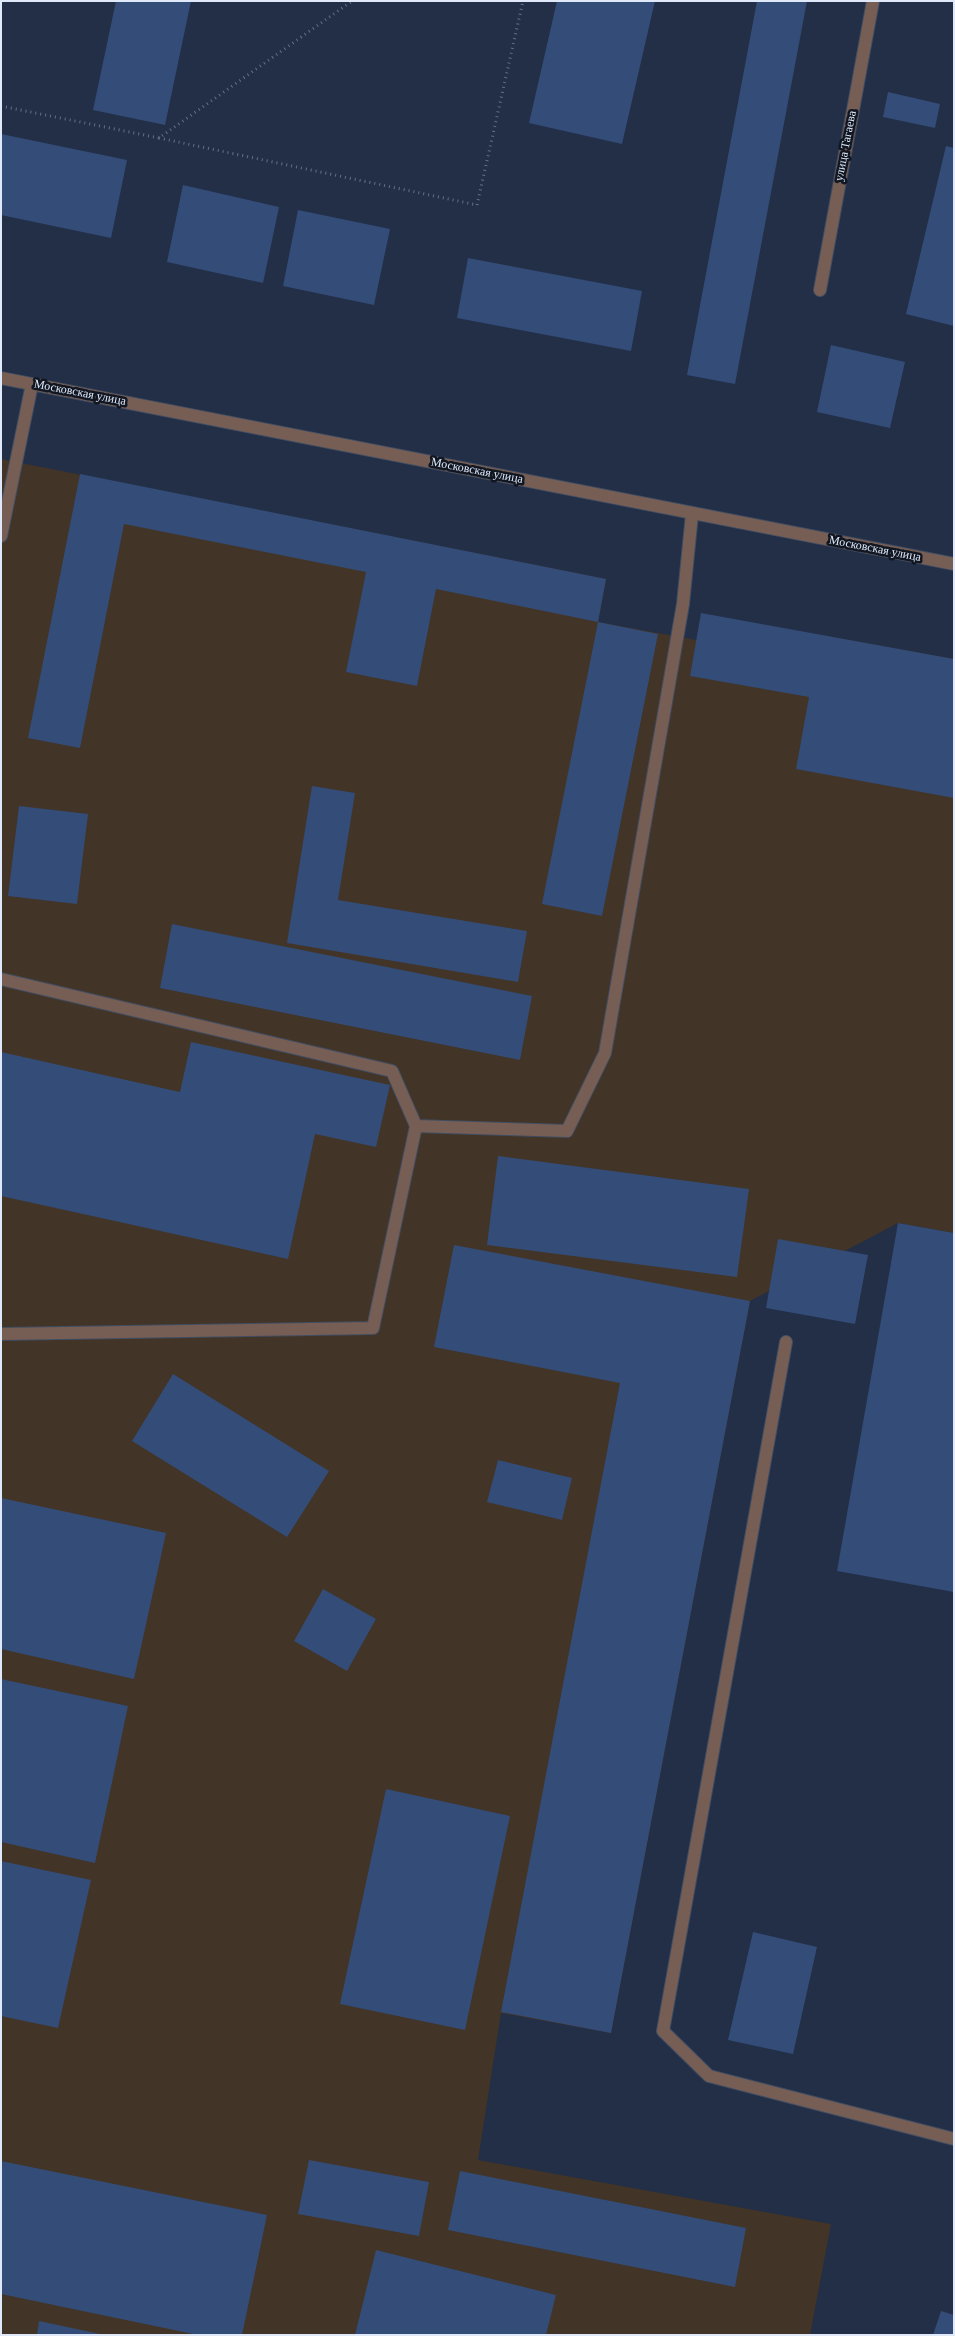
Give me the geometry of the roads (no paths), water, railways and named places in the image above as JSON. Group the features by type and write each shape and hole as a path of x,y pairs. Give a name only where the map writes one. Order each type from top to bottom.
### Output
{"street":[{"name":"улица Тагаева","path":"820,290 873,1"},
{"name":"Московская улица","path":"1,378 954,564"},
{"path":"1,536 32,384"},
{"path":"416,1126 567,1131 605,1053 683,604 692,514"},
{"path":"1,979 392,1070 416,1126 373,1328 1,1334"},
{"path":"786,1342 663,2031 709,2076 954,2139"}]}
